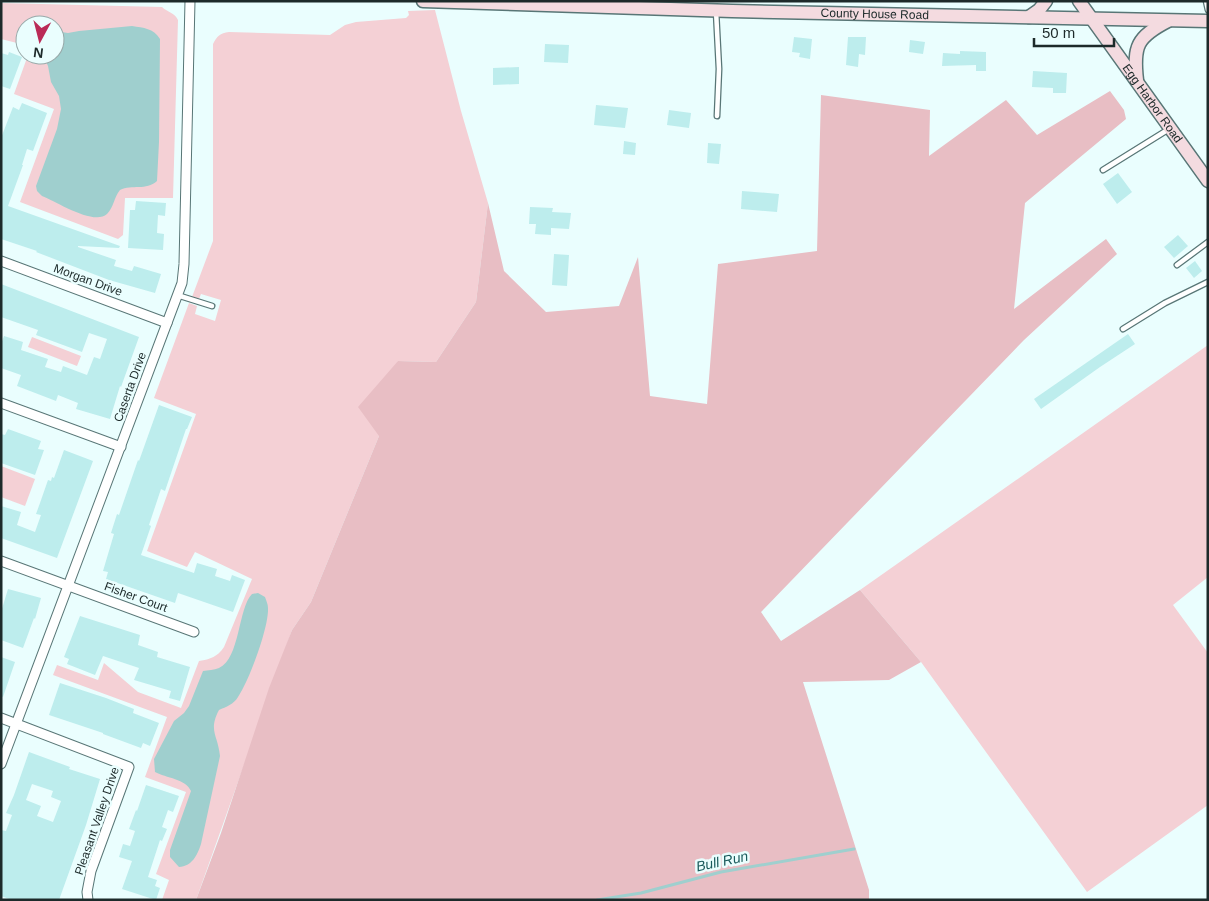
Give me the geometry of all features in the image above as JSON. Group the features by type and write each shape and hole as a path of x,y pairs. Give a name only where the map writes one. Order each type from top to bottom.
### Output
{"street":[{"name":"Caserta Drive","path":"1,764 121,448 184,271 190,1"},
{"name":"County House Road","path":"423,1 716,10 1208,20"},
{"path":"1029,17 1040,10 1046,1"},
{"name":"Egg Harbor Road","path":"1079,1 1208,181"},
{"path":"1137,82 1134,56 1138,44 1153,28 1171,20"},
{"name":"Morgan Drive","path":"1,261 167,322"},
{"path":"1,403 121,448"},
{"name":"Fisher Court","path":"1,561 194,632"},
{"name":"Pleasant Valley Drive","path":"1,718 130,767 91,871 88,900"}],"lane":[{"path":"1206,1 1208,10"},
{"path":"716,10 719,69 717,116"},
{"path":"1103,170 1170,128"},
{"path":"1177,265 1208,242"},
{"path":"1122,329 1166,303 1208,282"},
{"path":"177,295 212,306"}],"shaded area":[{"path":"1,3 162,7 175,15 178,20 173,198 125,198 123,235 118,239 20,202 54,109 14,94 24,65 65,65 65,15 15,15 15,42 1,39"},
{"path":"435,10 461,111 488,203 476,302 436,362 398,361 379,436 311,602 292,630 196,900 162,900 169,880 156,874 186,792 145,777 167,717 53,675 57,665 98,680 104,663 138,692 181,708 199,661 213,657 224,647 252,579 195,552 187,567 147,551 196,414 154,398 189,303 197,306 195,314 215,321 221,300 201,294 199,299 192,297 213,241 213,44 219,35 226,32 330,35 345,25 356,22 406,18 409,15 408,11"},
{"path":"1110,91 1124,110 1126,119 1025,203 1014,309 1106,239 1117,254 1024,340 761,612 781,641 860,590 921,662 889,680 803,682 869,890 869,900 196,900 221,833 269,688 292,630 311,602 379,436 358,407 398,361 436,362 476,302 488,203 504,271 546,312 619,306 638,257 650,396 707,404 718,264 817,251 821,95 930,110 929,156 1006,100 1037,135"},
{"path":"32,337 81,356 77,366 28,347"},
{"path":"1208,345 1208,577 1173,605 1208,653 1208,805 1087,892 921,662 860,590"},
{"path":"1,466 35,479 25,506 1,497"}],"water":[{"path":"132,26 151,31 160,39 157,181 144,187 129,187 120,190 107,214 101,217 85,215 42,196 37,191 36,186 57,129 61,109 59,96 51,82 48,65 65,65 65,33"},
{"path":"258,593 265,597 268,607 258,654 238,697 232,703 219,710 216,717 214,728 220,756 201,844 193,860 187,865 179,867 170,857 170,850 191,791 180,781 155,772 154,759 174,721 189,706 203,671 219,668 226,663 235,644 247,601 252,594"}],"building":[{"path":"794,37 812,39 810,59 799,57 800,53 792,52"},
{"path":"848,37 866,37 865,55 859,54 858,67 846,65"},
{"path":"910,40 925,42 923,54 909,52"},
{"path":"545,44 569,45 568,63 544,62"},
{"path":"960,51 986,52 986,71 976,71 976,65 942,66 943,53 960,54"},
{"path":"9,52 15,54 15,65 19,65 10,89 1,86 1,53 8,55"},
{"path":"519,67 519,84 493,85 493,68"},
{"path":"1033,71 1067,73 1066,93 1053,93 1053,88 1032,87"},
{"path":"22,103 47,113 33,151 27,149 8,206 120,246 119,248 78,247 116,260 114,266 132,271 134,266 161,274 155,293 109,280 37,251 1,239 1,138 13,107 19,110"},
{"path":"596,105 628,108 625,128 594,125"},
{"path":"669,110 691,113 689,128 667,125"},
{"path":"624,141 636,143 635,155 623,154"},
{"path":"708,143 721,144 719,164 707,163"},
{"path":"1118,173 1132,192 1117,204 1103,184"},
{"path":"742,191 779,194 777,212 741,209"},
{"path":"136,201 166,203 165,216 158,215 157,233 164,234 163,250 128,248 130,210 135,210"},
{"path":"530,207 553,208 552,212 571,213 569,229 551,228 551,235 535,234 536,224 529,224"},
{"path":"1178,235 1188,246 1174,258 1164,247"},
{"path":"554,254 569,255 567,286 552,285"},
{"path":"1195,261 1202,271 1194,278 1186,268"},
{"path":"1,284 139,337 120,386 110,419 76,409 78,403 58,395 56,401 17,386 21,375 1,368 1,344 4,336 23,342 21,350 48,359 45,367 61,372 63,366 87,375 94,357 100,359 107,339 89,333 82,352 36,335 38,330 1,317"},
{"path":"1128,334 1135,344 1041,409 1034,399"},
{"path":"159,405 192,417 186,429 165,491 161,489 141,555 194,573 197,563 217,569 215,576 230,581 232,575 245,580 233,612 178,593 175,603 106,579 108,572 103,571 114,534 111,533 117,514 119,515"},
{"path":"8,429 41,441 38,449 44,450 35,475 1,463 1,434 5,435"},
{"path":"64,450 93,461 57,558 1,538 1,506 21,512 17,525 35,532 41,515 36,514 48,480 51,481 52,477 54,478"},
{"path":"8,589 41,598 23,648 1,640 1,612"},
{"path":"80,616 140,635 138,645 158,652 157,657 190,667 180,701 169,698 171,691 134,680 139,668 103,656 95,675 67,664 69,659 64,657"},
{"path":"1,657 15,662 3,697 1,696"},
{"path":"60,683 134,709 133,713 159,723 150,746 143,743 141,748 49,715"},
{"path":"29,752 70,767 69,769 100,779 86,825 59,900 12,900 1,896 1,830 6,831 12,815 6,813","holes":["32,784 53,791 51,797 61,801 53,822 37,816 41,806 26,800"]},
{"path":"146,785 179,796 173,812 168,810 162,827 167,829 162,841 160,840 148,877 157,880 155,886 160,888 156,900 122,889 132,861 119,857 123,844 130,846 135,831 129,829"}],"waterway":[{"name":"Bull Run","path":"597,900 641,893 721,872 854,849"}]}
